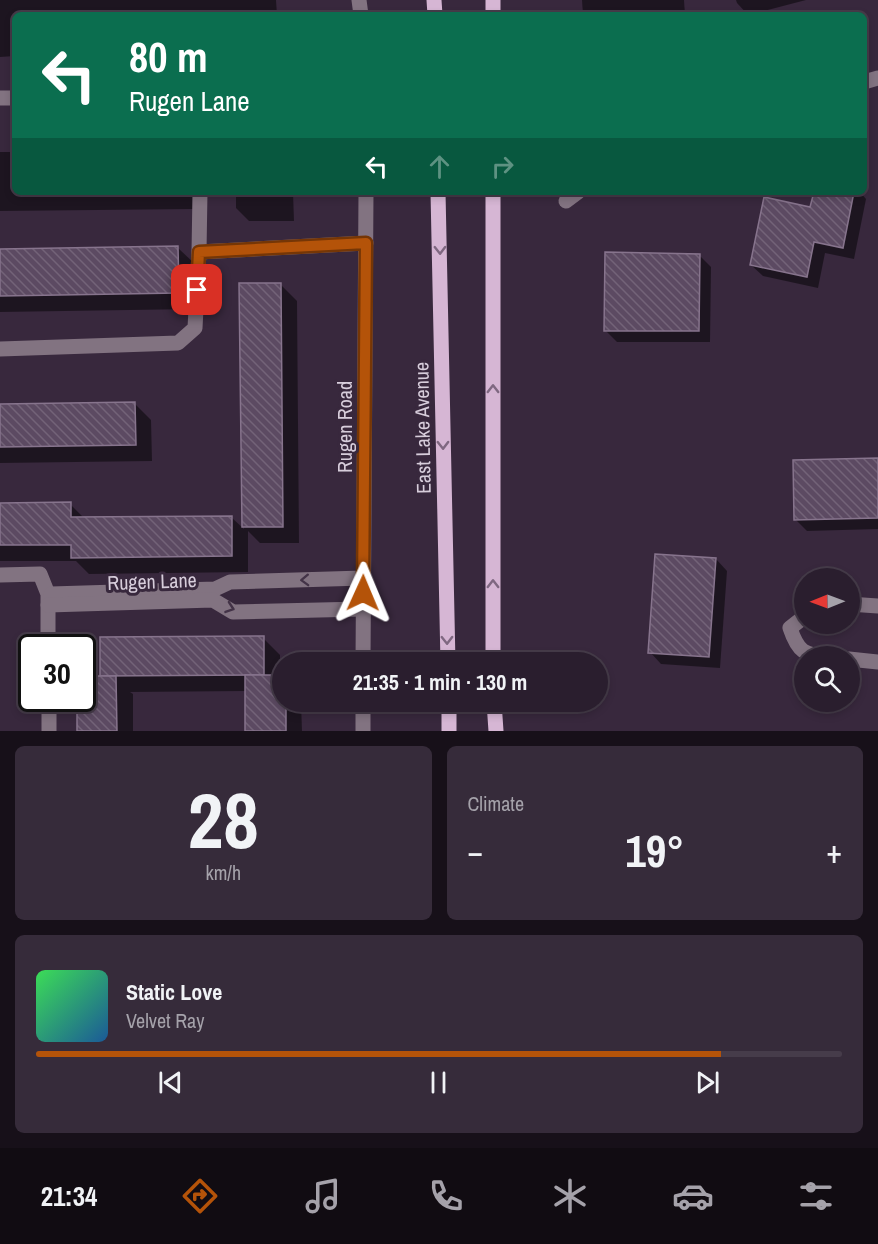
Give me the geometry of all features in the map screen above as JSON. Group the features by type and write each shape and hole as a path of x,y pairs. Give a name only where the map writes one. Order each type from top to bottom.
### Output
{"main road":[{"name":"East Lake Avenue","path":"438,195 448,652"},
{"path":"493,195 493,652"},
{"path":"449,712 449,731"},
{"path":"495,712 496,731"}],"street":[{"path":"0,349 178,343 195,328 200,195"},
{"name":"Rugen Road","path":"363,652 366,195"},
{"path":"199,252 366,243"},
{"path":"0,575 40,574 48,600 48,634"},
{"name":"Rugen Lane","path":"48,600 215,589 230,582 363,578"},
{"name":"Rugen Lane","path":"48,600 213,600 233,612 363,609"},
{"path":"860,605 878,606"},
{"path":"794,624 789,627 798,646"},
{"path":"860,660 878,662"},
{"path":"49,712 49,731"},
{"path":"363,712 363,731"}],"building":[{"path":"813,195 853,195 843,248 814,242 807,277 750,265 764,197 810,207"},
{"path":"178,246 179,293 0,296 0,249"},
{"path":"605,252 700,254 699,331 604,331"},
{"path":"239,283 281,283 283,527 242,527"},
{"path":"135,402 136,445 0,447 0,404"},
{"path":"878,458 878,518 794,520 793,460"},
{"path":"71,502 71,517 232,516 232,556 71,558 71,545 0,545 0,503"},
{"path":"655,554 716,558 709,657 648,653"},
{"path":"264,636 264,675 100,676 100,637"},
{"path":"245,675 272,675 272,712 286,712 286,731 245,731"},
{"path":"96,676 116,676 117,731 77,731 77,712 96,712"}],"route":[{"path":"197,290 199,252 366,243 363,593"}]}
